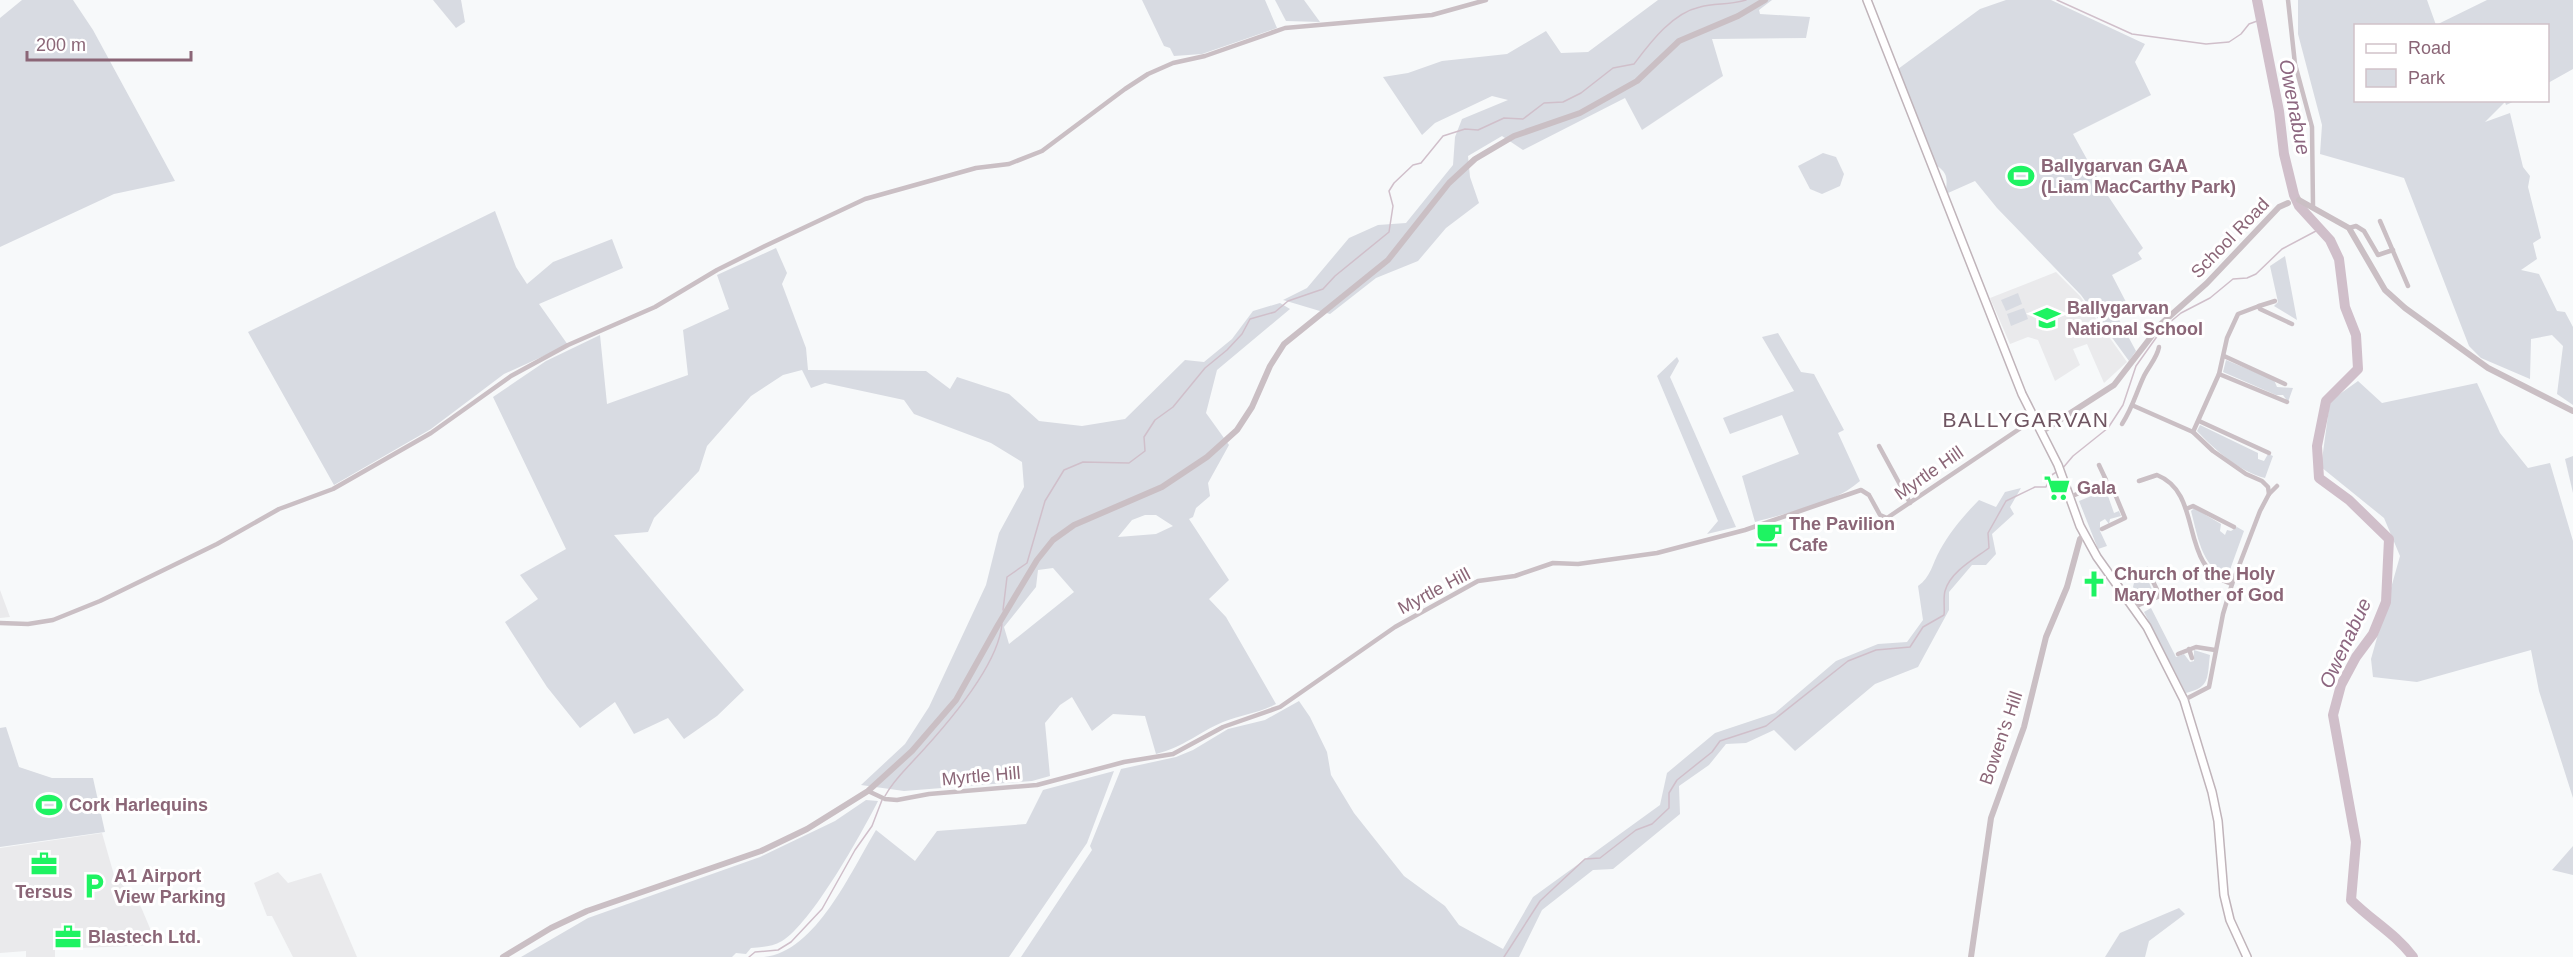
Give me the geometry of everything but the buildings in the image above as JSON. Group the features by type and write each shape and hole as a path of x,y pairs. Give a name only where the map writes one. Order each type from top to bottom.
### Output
{"main road":[{"path":"1867,0 2034,419 2060,469 2084,535 2097,557 2134,607 2162,654 2184,700 2212,792 2219,830 2224,895 2230,920 2247,957"}],"street":[{"path":"0,623 28,624 53,620 100,601 217,544 279,509 333,489 430,433 511,376 568,345 655,307 717,270 765,246 865,199 976,168 1009,164 1042,151 1140,79 1173,63 1205,56 1285,28 1432,15 1486,0"},
{"path":"503,957 568,919 672,879 754,854 807,829 868,791 912,751 956,700 1037,560 1062,533 1091,517 1162,487 1207,456 1237,430 1252,407 1270,366 1284,344 1388,260 1449,183 1475,159 1508,139 1590,107 1637,81 1679,41 1738,16 1765,0"},
{"path":"2288,0 2295,64 2311,117 2313,206"},
{"name":"School Road","path":"2041,432 2114,384 2161,324 2207,283 2279,207 2299,200 2349,228"},
{"path":"2380,221 2408,286"},
{"path":"2392,250 2378,255 2364,231 2356,226 2349,228 2356,235 2385,290 2405,308 2488,368 2573,411"},
{"path":"2193,432 2219,374 2233,321 2245,310 2275,301"},
{"path":"2259,306 2260,309 2290,321"},
{"path":"2122,424 2134,406 2143,378 2159,347"},
{"path":"2151,352 2157,354"},
{"path":"2224,356 2283,383 2277,387"},
{"path":"2219,374 2284,401 2284,393"},
{"path":"2134,406 2193,432 2213,451 2246,474 2262,481 2268,487 2269,494"},
{"name":"Myrtle Hill","path":"868,791 882,798 906,800 929,794 1037,785 1124,762 1173,754 1223,727 1280,707 1395,627 1478,581 1515,576 1553,563 1578,564 1657,553 1745,530 1861,490 1869,495 1883,517 1891,516 2034,419"},
{"path":"2199,420 2267,452 2262,458"},
{"path":"1880,446 1910,503"},
{"path":"2099,465 2106,485"},
{"path":"2139,482 2157,475 2166,478 2180,494 2197,549 2208,571 2218,579 2232,584"},
{"path":"2146,479 2148,486"},
{"path":"2070,497 2100,484 2106,485 2115,494 2125,518 2102,529"},
{"path":"2184,700 2209,687 2215,650 2232,584 2269,494 2277,486"},
{"path":"2186,508 2193,506 2234,527"},
{"path":"2223,532 2227,524"},
{"name":"Bowen's Hill","path":"1971,957 1991,818 2024,728 2046,637 2067,587 2080,539 2084,535"},
{"path":"2133,584 2127,578 2147,569 2160,596 2134,607"},
{"path":"2178,654 2196,647 2215,650"},
{"path":"2189,649 2192,658"}],"shaded area":[{"name":"Ballygarvan National School","path":"2056,272 2080,296 2127,362 2104,383 2087,344 2073,349 2080,365 2055,381 2038,340 2028,337 2010,344 1990,298"},
{"path":"0,590 10,617 0,618"},
{"path":"102,833 114,875 141,907 157,945 55,949 55,957 26,957 26,951 0,953 0,848"},
{"path":"278,872 288,883 321,873 357,957 293,957 272,916 267,916 254,883"}],"green space":[{"path":"22,0 73,0 93,30 175,181 114,194 0,247 0,18"},
{"path":"433,0 461,0 465,22 456,28"},
{"path":"1142,0 1265,0 1277,28 1202,54 1174,56 1170,48 1164,46"},
{"path":"1275,0 1304,0 1320,22 1286,21"},
{"path":"1658,0 1772,0 1759,10 1760,14 1810,17 1806,38 1712,39 1723,76 1642,130 1625,98 1523,150 1502,136 1468,156 1470,177 1479,203 1446,228 1418,261 1376,278 1330,314 1283,300 1307,288 1349,238 1378,225 1406,223 1453,165 1455,137 1462,119 1508,100 1492,96 1435,123 1422,135 1383,77 1408,73 1442,61 1507,54 1546,31 1561,53 1588,52"},
{"name":"Ballygarvan GAA (Liam MacCarthy Park)","path":"2006,0 2051,0 2145,44 2135,62 2151,95 2073,134 2104,190 2143,248 2138,253 2142,259 2112,275 2126,302 2117,316 2136,351 2129,361 2081,295 1997,208 1975,181 1948,193 1946,191 1945,174 1937,166 1898,69 1980,9"},
{"path":"2298,0 2427,0 2436,24 2354,24 2354,102 2505,102 2485,122 2510,113 2523,167 2530,176 2528,187 2541,238 2533,243 2537,259 2521,270 2539,274 2557,311 2565,312 2573,327 2573,405 2557,394 2563,346 2552,335 2531,339 2530,379 2481,358 2469,346 2404,178 2320,154 2322,125 2298,34"},
{"path":"2487,0 2573,0 2573,69 2549,82 2549,24 2438,24"},
{"path":"1823,153 1836,157 1844,174 1840,186 1822,194 1810,189 1798,166"},
{"path":"495,211 516,267 527,284 553,262 612,239 623,268 539,304 568,345 504,374 431,429 334,485 248,332"},
{"path":"776,248 787,273 782,284 806,348 808,370 926,371 950,389 957,377 1009,394 1039,421 1082,426 1125,419 1185,360 1204,362 1232,339 1253,311 1280,303 1290,309 1217,370 1206,413 1229,445 1208,483 1210,496 1196,508 1193,517 1189,519 1229,580 1209,599 1226,617 1276,704 1223,722 1175,747 1156,754 1145,716 1113,714 1092,731 1072,697 1060,705 1045,723 1050,776 1032,781 904,791 861,785 905,744 929,707 986,585 999,533 1024,487 1022,462 991,443 914,414 904,400 825,383 811,388 802,370 783,375 751,396 707,446 699,471 654,518 648,532 614,535 744,690 717,716 684,739 668,718 634,734 615,702 580,728 547,687 505,622 538,599 520,575 566,549 493,397 546,361 600,335 607,404 688,375 683,330 729,309 717,275","holes":["1145,515 1156,515 1173,526 1156,534 1118,537 1132,520","1053,568 1074,592 1009,644 1004,627 1036,587 1038,570"]},
{"path":"2285,256 2297,320 2274,306 2278,302 2270,266"},
{"path":"2018,293 2022,304 2006,311 2001,300"},
{"path":"2024,308 2028,319 2011,326 2007,314"},
{"path":"1778,333 1801,372 1814,374 1844,430 1838,433 1860,481 1824,502 1755,522 1742,476 1799,454 1782,415 1730,434 1723,418 1794,391 1762,337"},
{"path":"1677,357 1679,361 1670,377 1736,527 1707,534 1718,521 1657,376"},
{"path":"2226,360 2274,380 2277,387 2293,388 2288,402 2283,395 2276,395 2223,372"},
{"path":"2358,381 2382,403 2477,383 2500,433 2528,468 2550,463 2573,541 2573,798 2539,691 2531,650 2417,682 2373,677 2371,659 2400,556 2384,518 2321,467 2330,401"},
{"path":"2200,425 2258,453 2258,459 2264,461 2268,454 2273,456 2265,478 2237,466 2220,453 2197,431"},
{"path":"2573,456 2573,493 2565,459"},
{"path":"2103,487 2112,494 2108,496 2114,513 2119,511 2121,516 2110,519 2109,524 2105,519 2100,522 2100,531 2107,546 2098,549 2079,501 2101,492 2099,488"},
{"path":"2021,488 2010,507 2014,514 1992,534 1996,554 1986,565 1972,565 1949,592 1949,610 1918,667 1875,684 1795,751 1774,730 1746,743 1726,744 1709,765 1679,786 1680,814 1613,869 1593,870 1542,910 1519,957 1021,957 1092,850 1090,846 1121,769 1176,757 1193,750 1228,729 1265,720 1299,701 1310,717 1327,752 1331,775 1354,813 1404,876 1445,906 1459,925 1503,949 1533,897 1660,805 1667,773 1715,733 1775,713 1836,661 1878,644 1907,642 1923,620 1918,586 1929,574 1940,550 1953,530 1979,500 1996,507 2005,492"},
{"path":"2194,508 2221,524 2220,531 2225,535 2227,530 2231,531 2237,527 2244,531 2227,578 2211,566 2206,558 2191,511"},
{"path":"2143,574 2146,575 2153,592 2142,599 2133,587 2135,579"},
{"path":"2151,608 2176,657 2184,654 2190,662 2194,661 2194,650 2210,655 2208,675 2200,688 2186,693 2144,612"},
{"name":"Cork Harlequins","path":"6,727 19,767 52,778 93,778 105,832 0,847 0,728"},
{"path":"1114,771 1087,843 1009,957 764,957 783,952 800,941 816,925 843,887 876,830 915,861 937,831 1026,824 1043,790"},
{"path":"866,800 878,801 848,855 807,916 794,931 778,943 751,948 746,954 736,953 732,957 521,957 588,918 760,857 835,821"},
{"path":"2573,846 2573,875 2552,870"},
{"path":"2179,908 2185,914 2149,941 2145,957 2105,957 2120,933"}],"waterway":[{"path":"1003,610 1007,577 1027,563 1045,501 1064,470 1083,462 1129,463 1145,451 1144,437 1155,420 1173,407 1205,368 1227,350 1242,334 1250,319 1275,312 1288,301 1323,289 1335,276 1389,232 1393,206 1389,191 1413,165 1421,163 1443,136 1465,129 1478,130 1504,118 1523,119 1544,103 1563,102 1581,93 1613,68 1634,64 1662,30 1680,15 1700,7 1746,0"},
{"path":"2057,0 2132,34 2206,44 2229,42 2241,34 2249,24 2260,20"},
{"name":"Owenabue","path":"2257,0 2279,111 2284,154 2294,195 2299,206 2330,240 2339,259 2345,307 2356,335 2358,369 2326,401 2317,446 2319,478 2349,500 2389,539 2386,602 2373,634 2356,657 2341,685 2333,715 2356,842 2351,900 2399,941 2413,957"},
{"path":"2062,469 2073,456 2108,428 2123,405 2136,366 2163,328 2181,313 2210,298 2233,279 2247,278 2256,274 2282,249 2316,231 2317,224"},
{"path":"1504,957 1540,901 1585,859 1600,858 1636,830 1652,824 1669,808 1669,793 1677,780 1712,752 1720,741 1766,726 1848,661 1876,650 1910,647 1923,627 1944,615 1945,591 1952,578 1963,566 1989,548 1988,533 2006,501 2035,487 2046,487 2050,476 2058,471"},
{"path":"885,796 895,781 968,696 991,659 1002,624"},
{"path":"749,957 755,952 778,950 791,942 822,909 855,850 872,826 882,800"}],"place":[{"name":"Ballygarvan GAA (Liam MacCarthy Park)","path":"2021,176"},
{"name":"Ballygarvan National School","path":"2047,318"},
{"name":"Gala","path":"2057,488"},
{"name":"The Pavilion Cafe","path":"1769,534"},
{"name":"Church of the Holy Mary Mother of God","path":"2094,584"},
{"name":"Cork Harlequins","path":"49,805"},
{"name":"Tersus","path":"44,864"},
{"name":"A1 Airport View Parking","path":"94,886"},
{"name":"Blastech Ltd.","path":"68,937"}],"district":[{"name":"BALLYGARVAN","path":"2026,419"}]}
